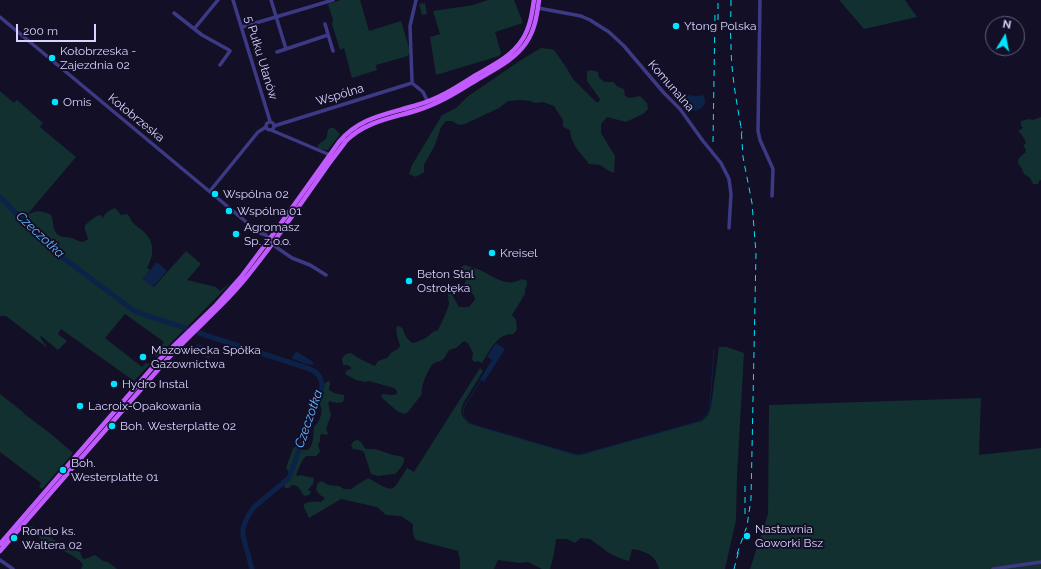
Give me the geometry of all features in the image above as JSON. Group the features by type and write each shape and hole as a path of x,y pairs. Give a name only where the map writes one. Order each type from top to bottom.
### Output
{"main road":[{"path":"271,242 342,138 357,126 371,119 428,102 449,92 501,60 512,52 527,31 531,20 534,0"},
{"path":"0,551 271,242 349,138 368,125 420,110 441,101 505,63 523,48 528,40 534,27 539,0"},
{"path":"0,544 159,360 190,333"}],"street":[{"path":"194,29 218,0"},
{"name":"5 Pułku Ułanów","path":"233,0 270,122"},
{"path":"271,0 286,49"},
{"path":"242,27 319,2 333,0"},
{"path":"416,0 410,26 412,84 423,92 428,102"},
{"path":"760,0 758,131 760,140 773,169 772,196"},
{"name":"Komunalna","path":"538,8 581,16 609,32 624,46 680,109 721,163 729,179 732,194 730,228"},
{"path":"174,13 206,38 230,50 220,65"},
{"name":"Kołobrzeska","path":"0,17 260,233 266,235 271,242 292,258 310,265 326,275"},
{"path":"325,24 333,51"},
{"path":"277,52 328,35"},
{"name":"Wspólna","path":"274,126 412,84"},
{"path":"210,191 258,132 266,128 266,124 272,122 274,126 272,130"},
{"path":"266,128 330,155"},
{"path":"0,560 11,569"},
{"path":"993,569 1041,562"},
{"path":"0,564 11,569"}],"green space":[{"path":"341,0 360,0 369,31 401,21 410,51 408,56 376,65 377,70 352,78 344,48 340,50 328,4"},
{"path":"488,0 514,0 523,23 495,32 501,53 499,56 436,75 430,37 440,34 433,11 473,5"},
{"path":"839,0 905,0 917,17 864,29"},
{"path":"425,3 427,14 422,15 419,4"},
{"path":"541,48 554,50 573,79 596,102 599,102 600,99 587,81 587,71 591,70 598,72 599,78 605,82 613,82 618,87 624,89 625,96 630,98 640,96 647,103 648,109 643,114 626,122 607,117 601,124 601,133 615,156 614,173 600,165 589,164 574,144 570,130 563,127 563,120 554,106 543,102 535,103 521,100 508,101 499,108 465,124 459,125 452,121 446,121 441,127 435,145 424,165 424,172 416,177 409,174 412,165 442,115 456,108 467,97"},
{"path":"0,91 14,103 17,100 43,123 40,127 76,157 26,216 38,211 47,213 51,215 54,229 58,235 82,242 88,239 85,225 99,215 102,216 102,219 107,212 115,208 121,215 127,214 134,224 148,236 150,240 152,245 152,254 147,268 150,270 143,279 154,287 186,251 201,264 187,280 216,287 220,291 231,282 157,357 154,354 164,342 125,314 105,338 142,367 146,363 150,364 134,381 61,329 58,334 67,341 58,350 41,336 40,337 46,346 46,349 45,346 6,316 0,316"},
{"path":"1041,117 1041,180 1038,184 1033,184 1030,178 1024,174 1018,163 1019,158 1026,152 1023,146 1026,143 1021,133 1018,131 1023,128 1021,121 1029,119 1033,120"},
{"path":"330,128 334,128 340,134 328,150 319,149 317,147 326,139"},
{"path":"465,265 506,282 522,279 527,281 525,294 512,315 516,320 517,330 513,334 502,337 498,340 482,363 477,361 474,362 472,359 473,353 468,343 464,341 456,348 449,350 441,361 434,363 431,366 423,383 422,394 408,412 404,414 397,411 381,397 382,394 397,394 397,391 394,388 369,381 365,382 356,380 345,374 347,370 351,369 351,367 347,365 343,365 342,358 346,354 351,353 375,366 378,361 387,358 391,353 399,348 400,345 396,328 397,326 402,328 412,343 424,339 432,332 438,330 449,304 449,291 459,307 469,307 475,298 473,294 465,288 464,284 466,280 461,267"},
{"path":"719,347 727,347 744,353 736,520 725,569 659,569 658,564 649,554 632,549 629,561 609,553 590,539 581,538 575,543 567,539 556,539 550,569 542,569 528,562 519,563 498,560 494,569 460,569 458,551 416,540 413,534 413,524 401,516 386,515 377,507 341,499 309,518 304,507 304,504 306,503 321,502 325,498 316,490 320,481 328,485 339,486 344,489 352,489 368,478 383,486 392,488 398,483 407,468 414,472 480,368 483,371 464,402 461,412 463,417 470,424 578,455 702,421 708,415 711,407"},
{"path":"328,381 330,382 329,390 334,393 344,395 344,399 343,402 336,403 330,401 328,403 331,415 326,429 328,433 327,435 321,434 318,445 320,451 316,456 306,456 302,461 296,475 314,478 313,484 308,490 311,492 309,495 304,496 297,486 292,485 289,488 285,488 284,484 288,482 291,475 286,468 293,448 297,446 301,450 308,450 311,445 314,427 321,415 319,399 325,383"},
{"path":"0,394 73,453 42,489 39,487 41,483 0,452"},
{"path":"981,398 979,455 1041,448 1041,569 750,569 768,514 769,405"},
{"path":"358,440 366,449 375,449 404,458 403,465 395,474 378,476 371,474 364,452 353,449 351,445 354,441"},
{"path":"32,526 61,544 80,552 83,559 95,555 117,569 81,569 83,565 77,559 29,531 28,527"}],"water":[{"path":"688,95 703,95 705,98 705,104 698,110 692,111 686,99"},
{"path":"156,263 167,271 153,287 143,279"},
{"path":"496,343 505,349 484,382 480,379 492,360 487,357"},
{"path":"197,344 212,349 209,360 196,348"},
{"path":"296,351 313,362 313,365 293,359 292,358"}],"waterway":[{"name":"Czeczotka","path":"0,197 50,248 133,310 185,328"},
{"name":"Czeczotka","path":"199,333 310,369 317,374 321,381 322,387 289,478 254,507 243,528 243,536 252,569"},
{"path":"481,380 464,407 464,416 469,422 474,425 576,455 581,455 697,422 702,419 707,414 710,407 714,349"}],"railway":[{"path":"718,0 718,20"},
{"path":"731,0 732,66 742,133"},
{"path":"713,142 715,14"},
{"path":"737,554 747,526 751,499 756,253 752,203 743,157 741,127"},
{"path":"745,482 745,514"},
{"path":"734,569 739,550"}],"place":[{"name":"Ytong Polska","path":"676,26"},
{"name":"Kołobrzeska - Zajezdnia 02","path":"52,58"},
{"name":"Omis","path":"55,102"},
{"name":"Wspólna 02","path":"215,194"},
{"name":"Wspólna 01","path":"229,211"},
{"name":"Agromasz Sp. z o.o.","path":"236,234"},
{"name":"Kreisel","path":"492,253"},
{"name":"Beton Stal Ostrołęka","path":"409,281"},
{"name":"Mazowiecka Spółka Gazownictwa","path":"143,357"},
{"name":"Hydro Instal","path":"114,384"},
{"name":"Lacroix-Opakowania","path":"80,406"},
{"name":"Boh. Westerplatte 02","path":"112,426"},
{"name":"Boh. Westerplatte 01","path":"63,470"},
{"name":"Nastawnia Goworki Bsz","path":"747,536"},
{"name":"Rondo ks. Waltera 02","path":"14,538"}]}
